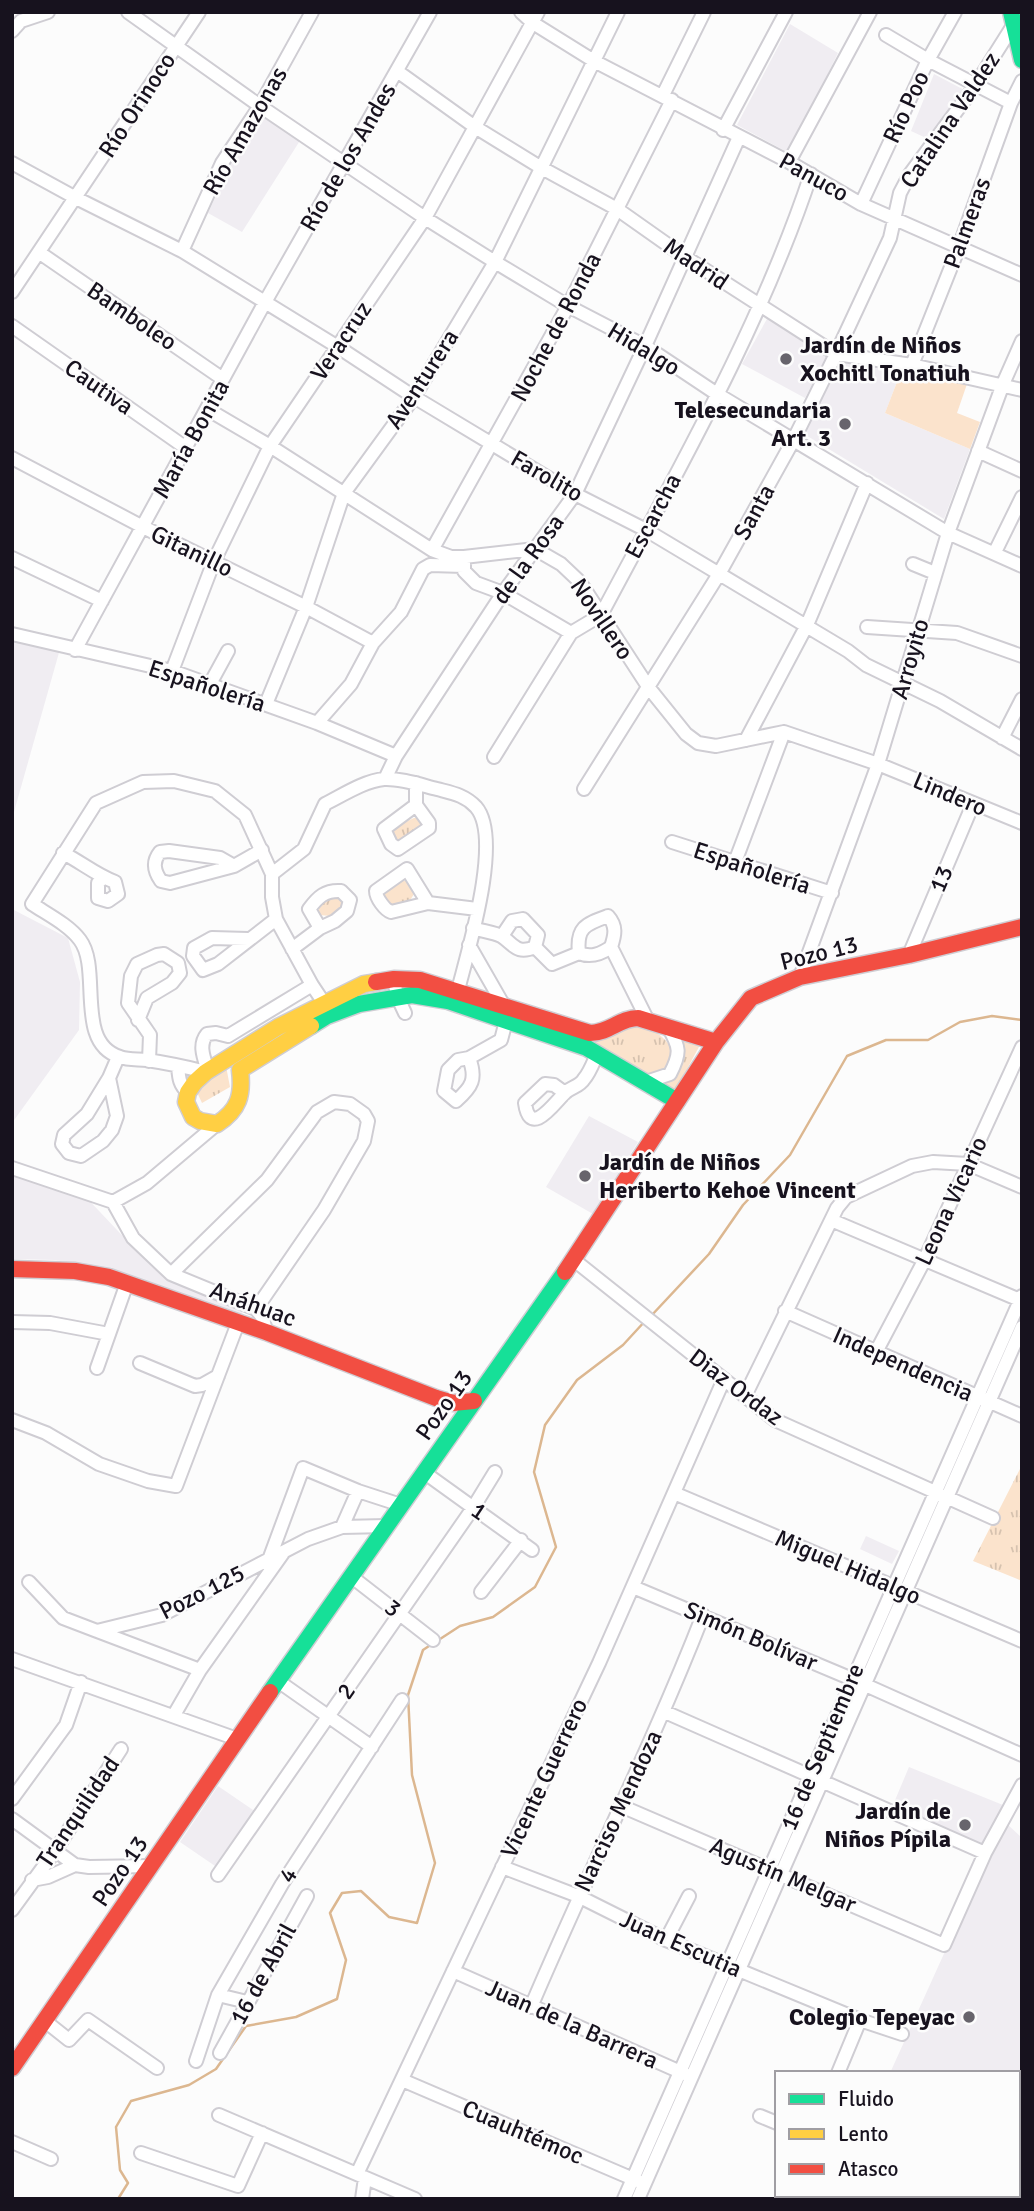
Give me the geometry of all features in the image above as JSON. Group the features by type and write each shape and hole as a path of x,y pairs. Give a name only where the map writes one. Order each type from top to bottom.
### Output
{"main road":[{"path":"1012,18 1022,60"},
{"name":"Pozo 13","path":"12,2068 237,1739 574,1260 716,1042 751,998 800,977 909,955 1022,927"},
{"path":"235,1064 278,1027 364,984 394,979 420,980 458,990 505,1013 591,1045 677,1101"},
{"path":"235,1064 242,1086 239,1103 234,1112 217,1124 200,1121 193,1116 186,1102 188,1091 207,1072 235,1064 327,1016 359,1004 412,995 505,1013"},
{"path":"591,1045 601,1034 629,1018 648,1021 716,1042"},
{"name":"Anáhuac","path":"12,1269 75,1270 109,1277 266,1332 436,1398 453,1403 474,1401"}],"street":[{"path":"12,31 21,21 48,12"},
{"name":"Hidalgo","path":"128,12 260,106 495,262 568,306 645,346 717,394 948,533 1022,566"},
{"name":"Río Orinoco","path":"12,292 199,12"},
{"name":"Río Amazonas","path":"182,251 222,163 260,106 312,12"},
{"name":"Río de los Andes","path":"265,302 430,12"},
{"name":"Panuco","path":"521,12 536,18 594,61 789,162 861,204 1022,275"},
{"name":"Aventurera","path":"266,704 306,607 344,492 414,397 495,262 618,12"},
{"name":"Noche de Ronda","path":"432,550 493,444 618,209 704,12"},
{"path":"723,130 786,12"},
{"path":"789,162 870,12"},
{"name":"Río Poo","path":"861,204 928,60 955,12"},
{"name":"Veracruz","path":"172,671 214,561 270,446 425,218 536,18"},
{"name":"Catalina Valdez","path":"893,219 900,193 910,174 975,86 1012,18"},
{"path":"886,35 975,86 1011,103"},
{"name":"Madrid","path":"397,71 475,127 540,167 618,209 685,257 836,355 912,365 1022,390"},
{"name":"Palmeras","path":"912,365 960,247 1011,103 1022,81"},
{"name":"de la Rosa","path":"385,779 396,756 503,593 575,494 739,137"},
{"name":"Farolito","path":"12,163 182,251 414,397 575,494 646,530 807,625 866,665 904,682 1022,750"},
{"name":"Escarcha","path":"601,615 717,394 798,214 811,174"},
{"name":"Santa","path":"584,789 719,574 794,439 890,238 893,219"},
{"name":"Bamboleo","path":"40,253 223,379"},
{"name":"María Bonita","path":"75,650 265,302"},
{"name":"Cautiva","path":"12,326 186,448"},
{"name":"Arroyito","path":"800,977 878,764 948,533 1003,384 1022,341"},
{"path":"207,409 344,492 432,550 464,561"},
{"path":"978,451 1022,471"},
{"name":"Gitanillo","path":"12,458 373,643"},
{"path":"746,740 807,625 867,483"},
{"path":"995,552 1022,497"},
{"path":"317,723 351,684 373,643 401,611 424,569 430,565 535,549"},
{"name":"Novillero","path":"535,549 561,564 580,582 649,688 686,734 698,743 716,746 784,732"},
{"path":"12,558 102,601"},
{"path":"464,561 464,571 476,583 503,593 571,633"},
{"path":"913,564 935,573"},
{"path":"494,757 571,633 601,615"},
{"path":"867,627 957,633 1022,656"},
{"name":"Españolería","path":"12,634 172,671 317,723 396,756"},
{"path":"210,684 228,651"},
{"path":"1002,738 1022,699"},
{"path":"735,862 784,732 878,764"},
{"name":"Lindero","path":"878,764 1022,823"},
{"path":"272,874 304,849 325,804 366,784 385,779 416,783 465,797 477,808 486,826 487,853 470,945 458,990"},
{"path":"312,985 228,1036 207,1034 203,1040 202,1053 207,1072 118,1057 100,1044 95,1032 86,954 80,940 32,904 96,803 143,782 174,781 215,791 245,815 272,874 276,919 324,1003"},
{"path":"416,783 416,804"},
{"name":"13","path":"909,955 973,804"},
{"name":"Españolería","path":"672,842 832,893"},
{"path":"234,866 220,858 169,851 160,852 155,859 154,872 161,881 170,883 234,866 262,850"},
{"path":"63,853 103,878"},
{"path":"428,903 477,909"},
{"path":"535,947 552,964 579,953 586,956 600,954 611,947 615,933 614,922 608,916 582,928 578,938 579,953"},
{"path":"248,939 276,919"},
{"path":"502,936 512,921 523,919 538,935 535,947"},
{"path":"292,949 320,928"},
{"path":"473,929 502,936 512,946 526,951 535,947"},
{"path":"469,1058 501,1040 505,1013 470,945"},
{"path":"611,947 648,1021"},
{"path":"138,1020 147,998 172,983 180,973 177,963 164,954 137,964 131,975 128,1003 138,1020 150,1035 149,1061"},
{"path":"394,979 397,996 405,1013"},
{"path":"646,1082 670,1074 677,1060 678,1045 668,1027"},
{"path":"565,1093 583,1082 591,1045"},
{"name":"Leona Vicario","path":"876,1352 925,1259 1022,1048"},
{"path":"109,1078 117,1116 112,1130 103,1141 81,1156 69,1153 62,1144 64,1135 87,1114 109,1078 118,1057"},
{"path":"178,1066 179,1079 183,1088 188,1091"},
{"path":"171,1274 267,1180 317,1112 334,1102 350,1104 364,1114 368,1121 364,1141 324,1210 256,1309"},
{"path":"113,1202 147,1183 217,1124"},
{"path":"745,1396 831,1220 846,1197 912,1166 933,1162 968,1164 1022,1187"},
{"path":"12,1168 113,1202 133,1238 171,1274 256,1309 263,1318 266,1332"},
{"path":"831,1220 1021,1299"},
{"name":"Diaz Ordaz","path":"574,1260 775,1420 993,1518"},
{"path":"97,1368 127,1283"},
{"name":"16 de Septiembre","path":"624,2199 639,2182 733,1968 781,1874 858,1681 983,1399 1021,1299"},
{"name":"Independencia","path":"785,1311 1022,1416"},
{"path":"12,1322 50,1323 109,1334"},
{"path":"12,1420 46,1433 99,1464 176,1486 239,1323"},
{"name":"16 de Septiembre","path":"983,1399 1022,1327"},
{"path":"140,1363 195,1386 218,1376"},
{"name":"Vicente Guerrero","path":"362,2199 361,2176 402,2080 632,1587 724,1379"},
{"path":"270,1557 303,1468 401,1505"},
{"name":"2","path":"218,1875 473,1508 495,1472"},
{"name":"1","path":"425,1473 532,1550"},
{"path":"342,1527 358,1491"},
{"name":"Miguel Hidalgo","path":"674,1493 1022,1641"},
{"name":"Pozo 125","path":"97,1630 162,1615 286,1549 342,1527 386,1526"},
{"path":"481,1592 521,1540"},
{"path":"174,1715 200,1670 286,1549"},
{"name":"3","path":"352,1577 433,1640"},
{"path":"29,1582 64,1618 200,1670"},
{"name":"Simón Bolívar","path":"632,1587 858,1681 1022,1755"},
{"name":"Narciso Mendoza","path":"531,2007 578,1896 665,1712 704,1615"},
{"path":"12,1659 237,1739"},
{"path":"278,1681 372,1747"},
{"path":"12,1799 66,1724 81,1682"},
{"name":"4","path":"196,2061 218,1995 282,1884 402,1700"},
{"path":"665,1712 985,1853 1022,1784"},
{"name":"Tranquilidad","path":"12,1910 55,1851 121,1749"},
{"name":"16 de Septiembre","path":"733,1968 769,1869 817,1779"},
{"path":"1011,1803 1022,1814"},
{"name":"Agustín Melgar","path":"621,1806 944,1945 985,1853"},
{"path":"12,1819 75,1865 151,1866"},
{"path":"32,1880 48,1877 75,1865"},
{"name":"Juan Escutia","path":"502,1867 578,1896 666,1940 733,1968 860,2020 902,2034"},
{"name":"16 de Abril","path":"219,2053 307,1896"},
{"path":"666,1940 690,1896"},
{"name":"Juan de la Barrera","path":"453,1971 686,2074"},
{"path":"218,1995 247,2002"},
{"path":"45,2021 69,2040 88,2020 157,2068"},
{"path":"839,2071 860,2020"},
{"name":"Cuauhtémoc","path":"402,2080 639,2182"},
{"path":"219,2115 415,2199"},
{"path":"760,2116 775,2122"},
{"path":"141,2153 238,2186 261,2133"},
{"path":"12,2142 51,2160"},
{"name":"16 de Septiembre","path":"638,2199 639,2182"}],"shaded area":[{"path":"790,24 838,53 789,153 737,125"},
{"path":"934,74 970,93 939,144 911,131"},
{"path":"262,115 301,139 242,232 208,213 231,164"},
{"name":"Jardín de Niños Xochitl Tonatiuh","path":"768,317 829,354 805,398 742,364"},
{"path":"841,363 902,369 885,413 970,449 944,519 804,434"},
{"path":"12,631 62,642 12,819"},
{"path":"12,909 68,938 80,982 79,1030 12,1123"},
{"name":"Jardín de Niños Heriberto Kehoe Vincent","path":"589,1116 638,1142 593,1214 546,1187"},
{"path":"12,1173 83,1194 152,1267 241,1310 247,1323 90,1266 55,1260 12,1259"},
{"path":"866,1536 899,1551 892,1564 860,1549"},
{"name":"Jardín de Niños Pípila","path":"909,1767 1003,1805 982,1845 893,1805"},
{"path":"218,1786 256,1812 218,1868 180,1842"},
{"name":"Colegio Tepeyac","path":"1004,1821 1022,1838 1022,2199 947,2199 1020,2197 1020,2071 891,2071"}],"green space":[{"path":"902,369 967,384 957,413 980,422 970,449 885,413"},
{"path":"414,818 424,822 422,826 403,839 394,840 391,834 401,824"},
{"path":"402,880 409,882 414,894 409,902 391,908 382,892"},
{"path":"334,897 342,901 341,909 331,916 319,915 319,906"},
{"path":"628,1023 649,1029 665,1040 673,1052 668,1070 652,1078 588,1040"},
{"path":"677,1038 700,1045 674,1093 658,1082 669,1076"},
{"path":"226,1066 230,1087 202,1103 195,1088"},
{"path":"1022,1465 1022,1581 973,1561"},
{"path":"792,2197 948,2197 947,2199"}],"waterway":[{"path":"651,1316 709,1254 743,1205 790,1155 847,1056 886,1040 928,1040 960,1022 992,1016 1022,1020"},
{"path":"437,1641 460,1626 493,1617 535,1587 556,1547 534,1472 545,1425 577,1380 623,1345 646,1320"},
{"path":"118,2199 128,2183 120,2170 116,2127 131,2101 189,2085 216,2069 246,2026 296,2017 337,1999 346,1960 330,1913 342,1893 361,1891 389,1917 417,1923 435,1863 412,1775 408,1695 423,1650 432,1644"}],"traffic: fast":[{"path":"1011,12 1022,60"},
{"path":"311,1026 327,1016 359,1004 412,995 448,1001 587,1048 677,1101"},
{"path":"270,1692 565,1272"}],"traffic: slow":[{"path":"311,1026 240,1070 238,1101 224,1119 217,1124 193,1117 186,1102 188,1092 206,1072 278,1027 364,984 376,982"}],"traffic: jam":[{"path":"565,1272 716,1042 751,998 800,977 909,955 1022,927"},
{"path":"376,982 394,979 420,980 590,1033 638,1018 716,1042"},
{"path":"12,1269 75,1271 109,1277 266,1332 436,1398 453,1403 474,1401"},
{"path":"12,2068 270,1692"}],"place":[{"name":"Jardín de Niños Xochitl Tonatiuh","path":"786,359"},
{"name":"Telesecundaria Art. 3","path":"845,424"},
{"name":"Jardín de Niños Heriberto Kehoe Vincent","path":"585,1176"},
{"name":"Jardín de Niños Pípila","path":"965,1825"},
{"name":"Colegio Tepeyac","path":"969,2017"}]}
